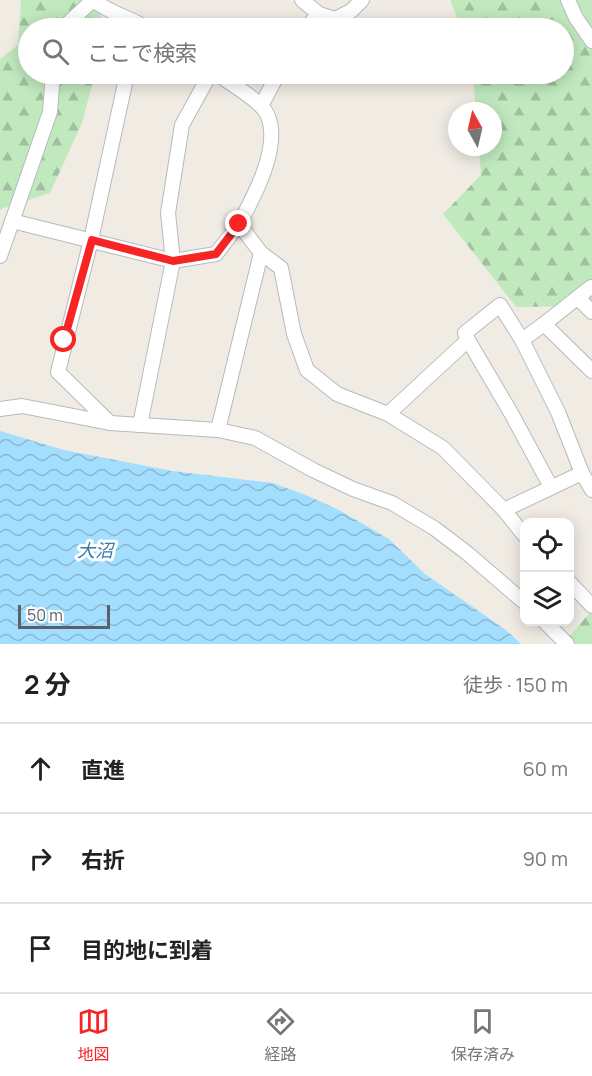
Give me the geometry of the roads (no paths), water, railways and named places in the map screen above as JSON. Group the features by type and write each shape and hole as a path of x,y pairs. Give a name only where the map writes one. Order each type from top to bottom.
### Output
{"street":[{"path":"74,18 93,0 122,18"},
{"path":"302,0 319,14 332,18"},
{"path":"337,18 351,11 362,0"},
{"path":"568,0 576,18 592,41"},
{"path":"315,18 319,14"},
{"path":"0,256 50,112 52,84"},
{"path":"111,423 58,372 92,240 125,84"},
{"path":"140,425 173,261 168,213 182,125 205,84"},
{"path":"12,221 173,261 216,254 239,224 263,174 272,136 267,114 261,106 231,84"},
{"path":"261,106 273,84"},
{"path":"239,224 261,253 281,268 294,334 307,370 337,394 388,414 443,448 520,529"},
{"path":"218,430 261,253"},
{"path":"522,340 591,287"},
{"path":"578,298 592,312"},
{"path":"551,487 465,333 500,305 522,340 558,412 582,473 592,490"},
{"path":"544,324 592,371"},
{"path":"388,414 468,340"},
{"path":"0,409 22,406 111,423 218,430 255,438 313,471 392,503 442,534 520,598"},
{"path":"504,510 582,473"},
{"path":"574,587 592,606"},
{"path":"550,626 567,644"}],"water":[{"name":"大沼","path":"0,431 64,450 172,471 273,483 306,495 339,510 389,539 425,574 506,630 521,644 0,644"}]}
